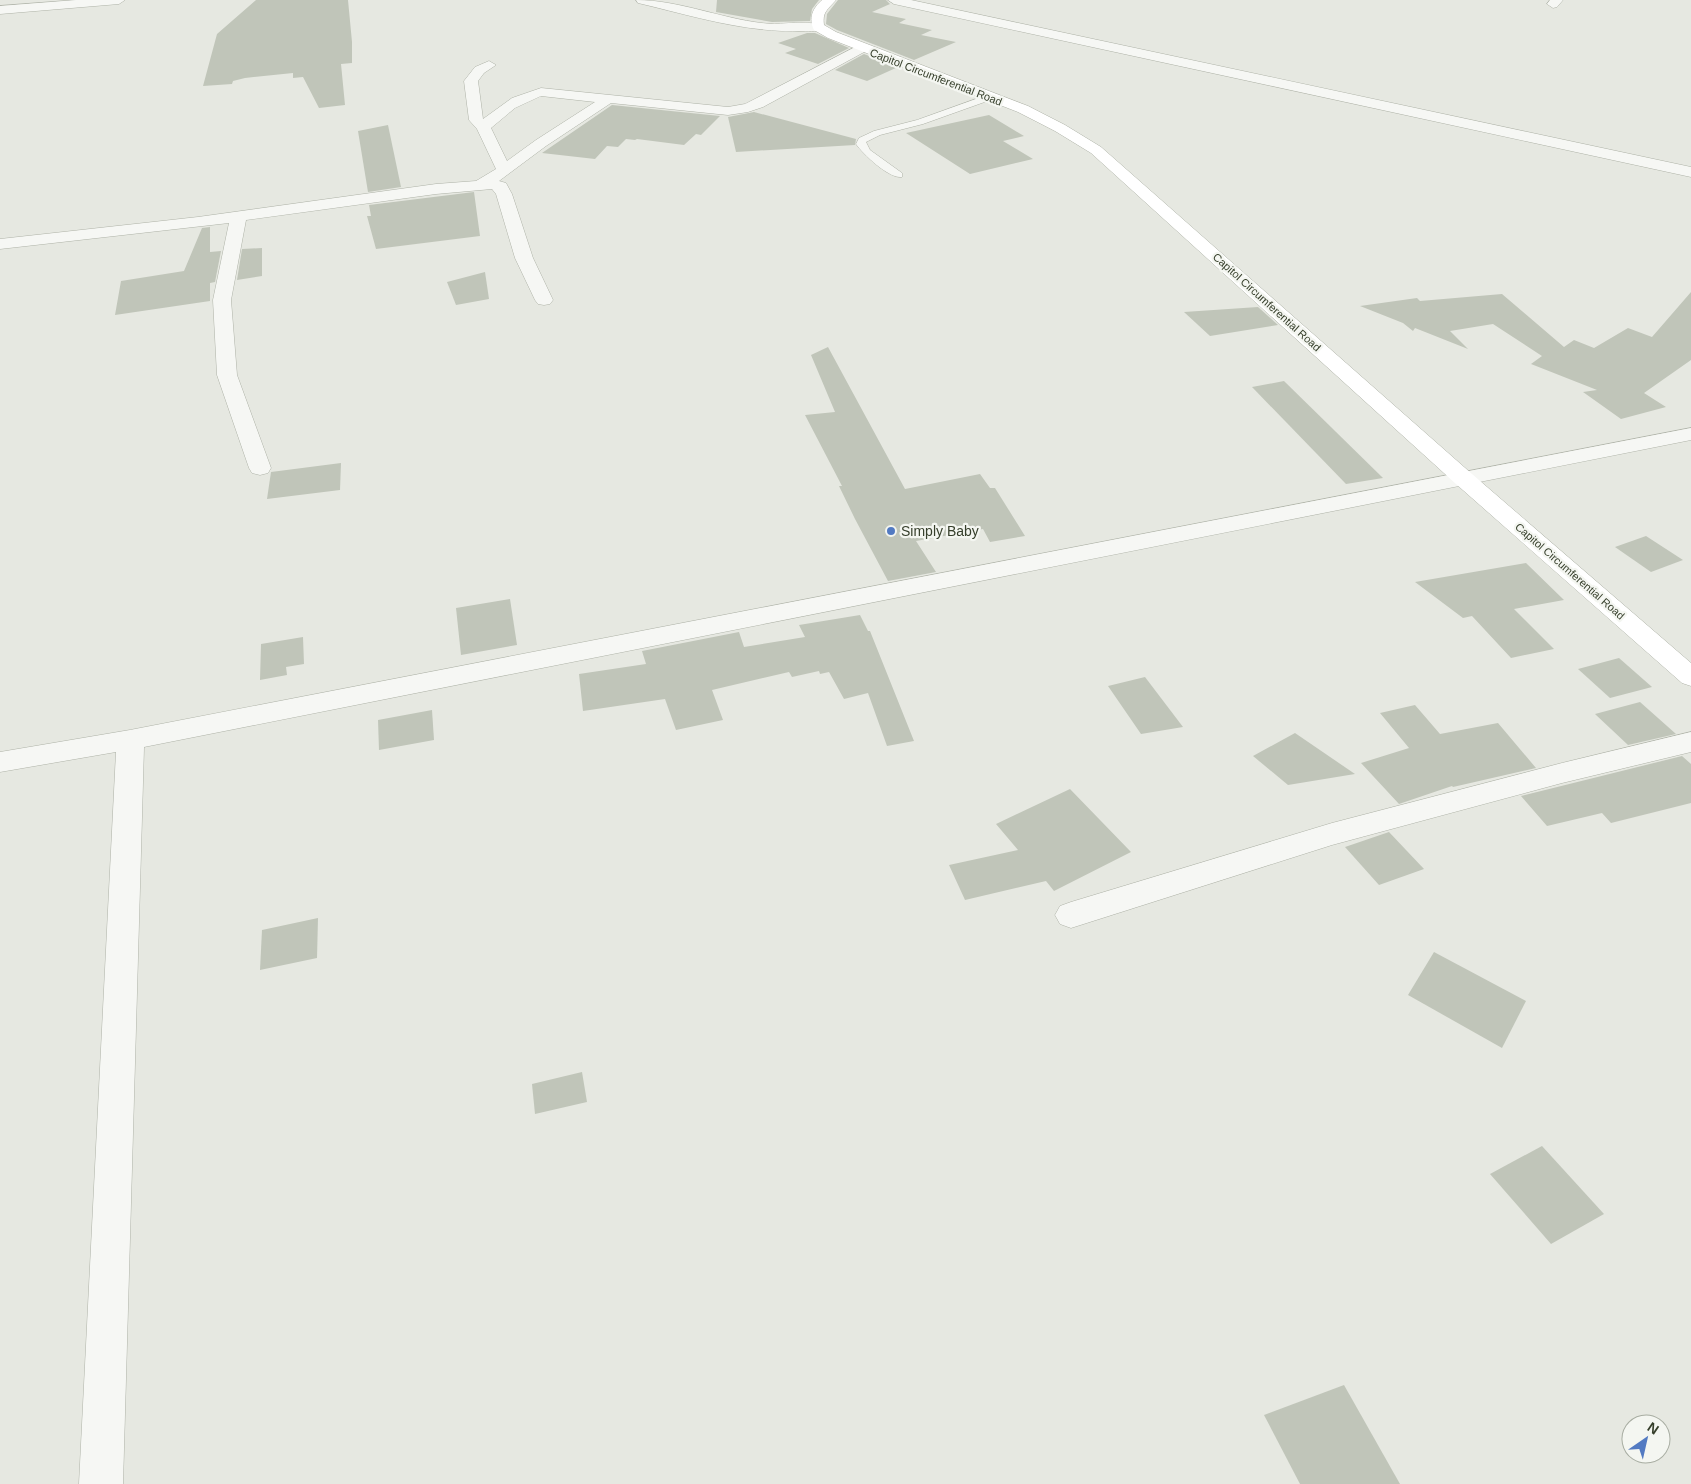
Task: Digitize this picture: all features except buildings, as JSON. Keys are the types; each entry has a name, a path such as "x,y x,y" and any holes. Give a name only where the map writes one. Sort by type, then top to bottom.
{"main road":[{"path":"818,27 816,17 820,7 830,0"},
{"name":"Capitol Circumferential Road","path":"818,27 861,48 1023,109 1060,128 1096,150 1464,479 1691,677"}],"street":[{"path":"0,10 119,0"},
{"path":"642,0 750,26 782,28 818,27"},
{"path":"894,0 1691,172"},
{"path":"483,127 517,100 528,95 551,92 608,100 738,111 758,104 861,48"},
{"path":"489,65 476,71 470,84 476,120 483,127 504,171"},
{"path":"480,185 504,171 541,143 608,100"},
{"path":"0,244 496,184 501,188 524,258 544,300"},
{"path":"239,216 222,300 227,375 260,468"},
{"path":"0,762 130,740 1691,434"},
{"path":"101,1484 130,740"},
{"path":"1071,914 1332,834 1562,772 1691,742"}],"lane":[{"path":"898,175 866,152 861,144 862,140 877,133 920,122 990,97"}],"place":[{"name":"Simply Baby","path":"891,531"}]}
